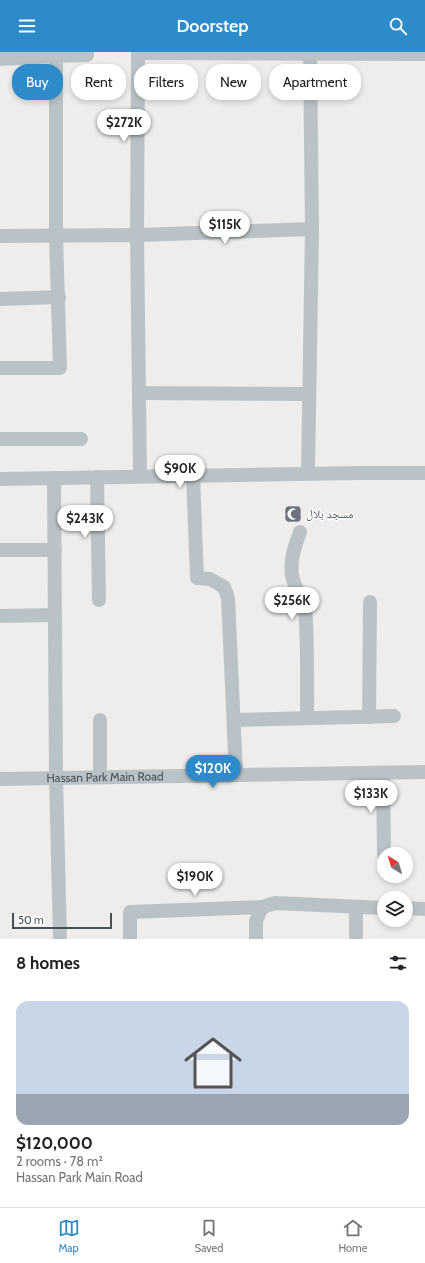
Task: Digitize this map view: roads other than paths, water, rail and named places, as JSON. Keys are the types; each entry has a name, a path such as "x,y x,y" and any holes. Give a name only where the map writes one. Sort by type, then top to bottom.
{"street":[{"path":"140,476 137,235 138,53 425,54"},
{"path":"308,473 312,229 310,53"},
{"path":"0,59 87,55"},
{"path":"0,368 60,368 56,236 56,56"},
{"path":"0,236 137,235 312,229"},
{"path":"0,300 59,297"},
{"path":"139,393 309,394"},
{"path":"0,439 81,439"},
{"path":"0,479 308,473 425,473"},
{"path":"193,475 197,578 210,580 224,587 228,598 236,775"},
{"path":"97,477 99,600"},
{"path":"54,478 56,778 60,939"},
{"path":"300,532 291,563 294,584 305,605 307,718"},
{"path":"0,550 55,550"},
{"path":"369,717 370,602"},
{"path":"0,616 55,615"},
{"path":"234,720 394,716"},
{"path":"100,720 100,777"},
{"name":"Hassan Park Main Road","path":"0,779 425,772"},
{"path":"383,773 384,847"},
{"path":"130,939 130,912 262,907 275,903 377,908"},
{"path":"256,939 256,921 262,907"},
{"path":"356,907 356,939"},
{"path":"413,908 425,909"}],"place":[{"name":"مسجد بلال","path":"293,514"}]}
